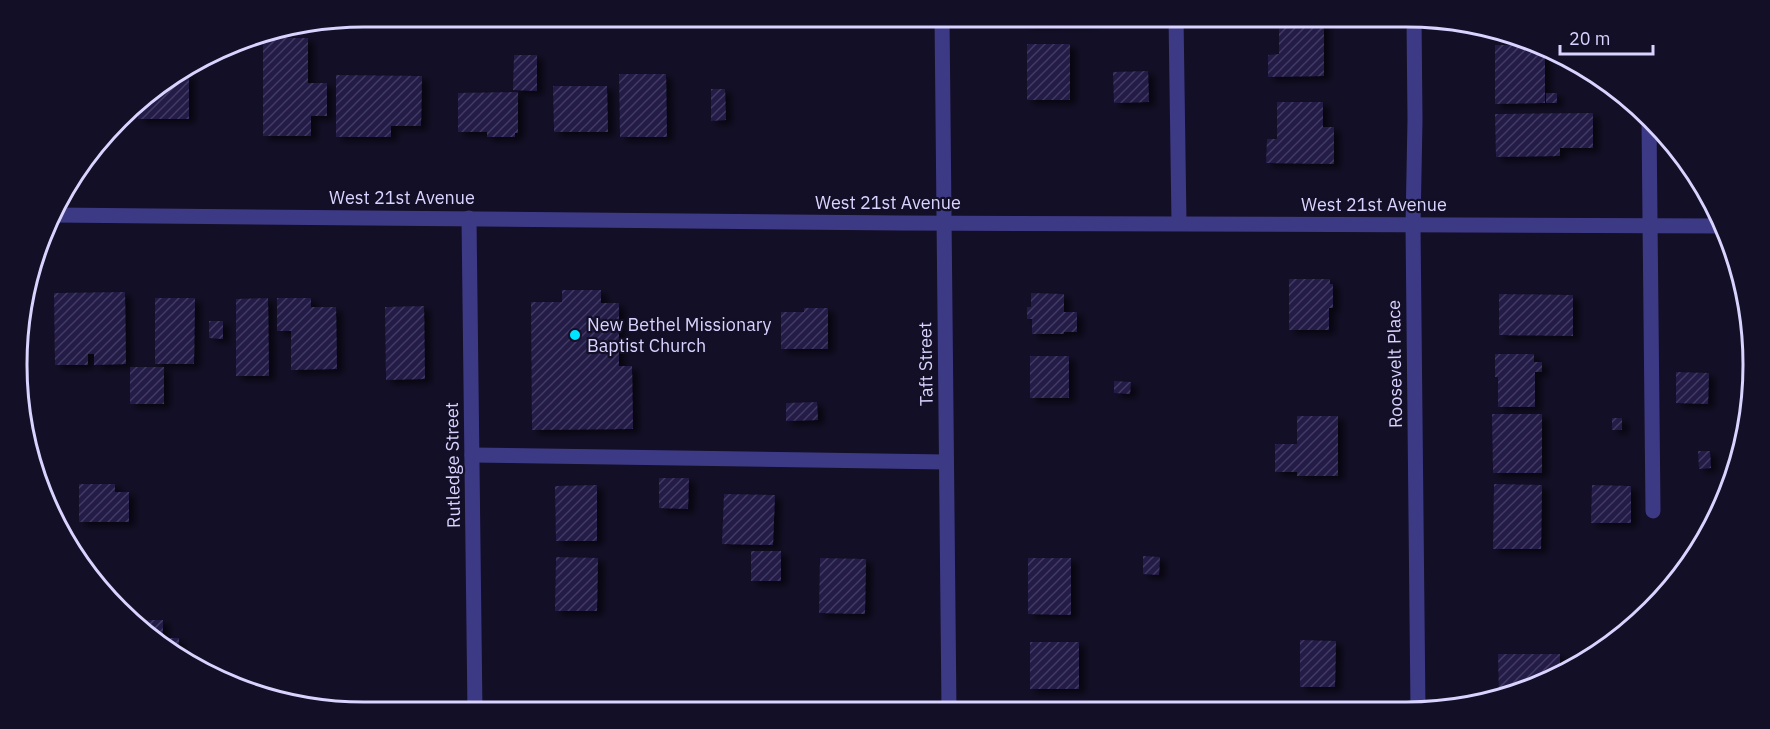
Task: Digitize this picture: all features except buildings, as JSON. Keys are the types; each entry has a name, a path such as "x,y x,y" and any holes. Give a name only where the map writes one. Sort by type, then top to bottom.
{"street":[{"name":"Taft Street","path":"942,27 949,702"},
{"path":"1176,27 1179,224"},
{"name":"Roosevelt Place","path":"1414,27 1413,225 1418,701"},
{"path":"1649,132 1653,512"},
{"name":"West 21st Avenue","path":"62,215 944,223 1713,226"},
{"name":"Rutledge Street","path":"469,218 475,702"},
{"path":"472,455 946,462"}],"place":[{"name":"New Bethel Missionary Baptist Church","path":"575,335"}]}
